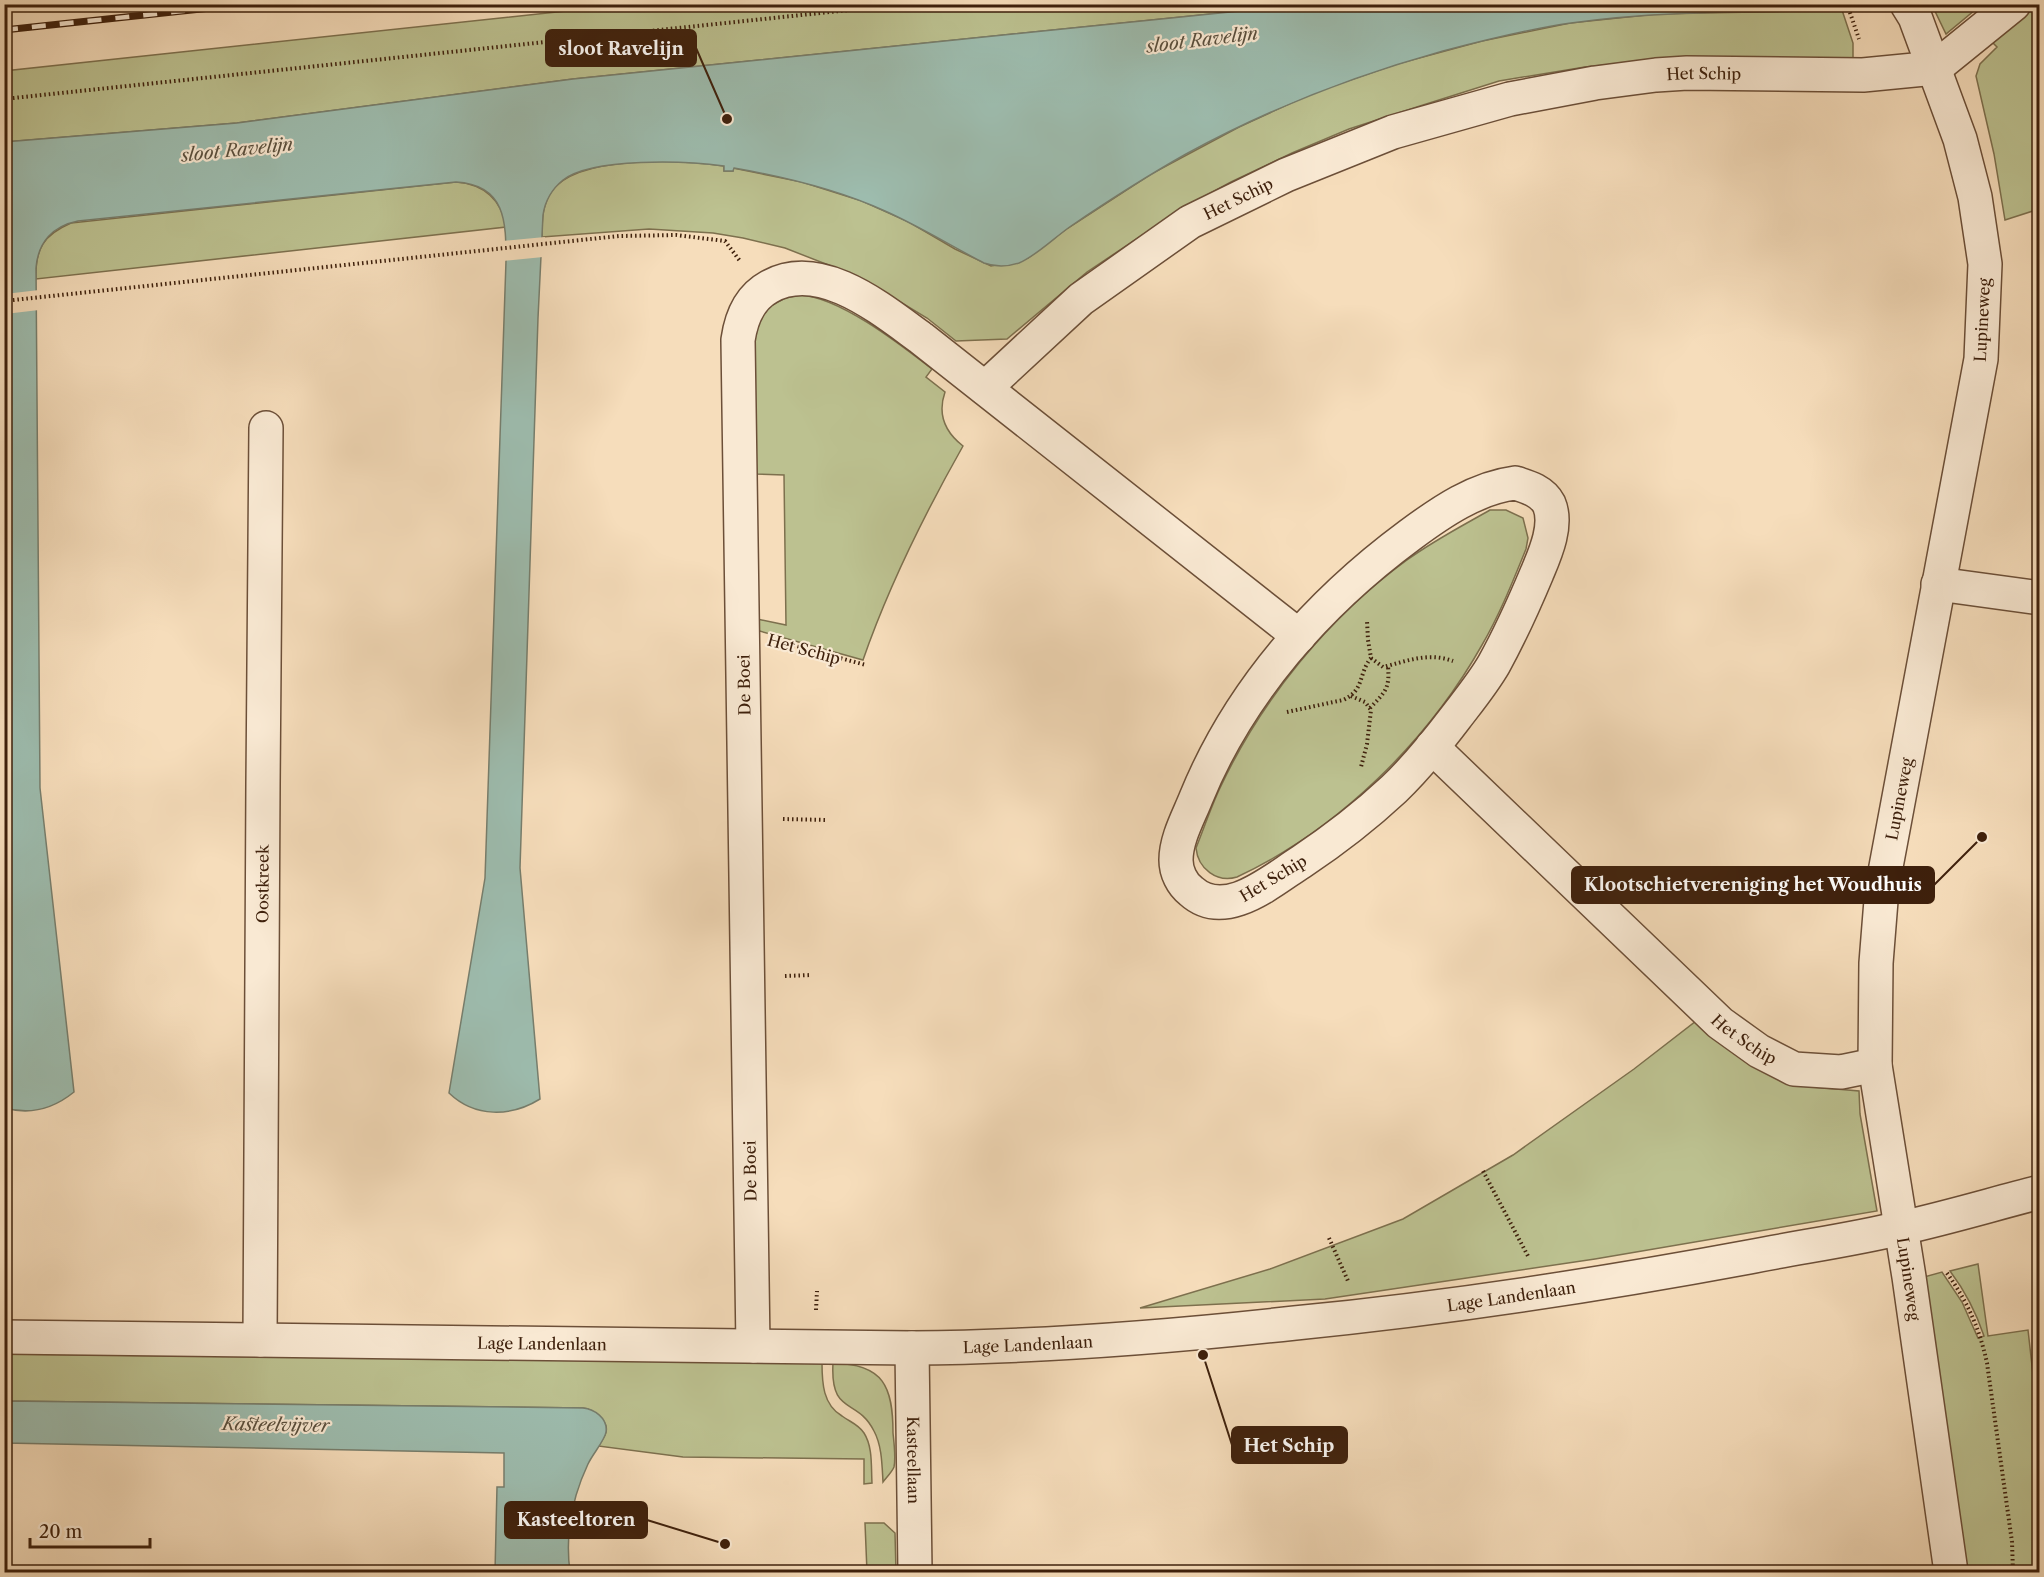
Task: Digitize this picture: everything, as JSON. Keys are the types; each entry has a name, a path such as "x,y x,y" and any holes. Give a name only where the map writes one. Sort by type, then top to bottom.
{"street":[{"name":"Lupineweg","path":"1907,4 1915,17 1960,139 1975,197 1985,264 1981,359 1882,888 1876,963 1875,1065 1951,1572"},
{"path":"1935,68 2014,4"},
{"name":"Het Schip","path":"985,388 1081,299 1190,222 1286,175 1393,132 1510,99 1596,83 1656,75 1687,73 1863,75 1935,68"},
{"path":"762,290 782,281 804,277 833,284 892,317 1299,636"},
{"name":"De Boei","path":"753,1346 738,340 745,313 762,290"},
{"name":"Oostkreek","path":"260,1340 266,428"},
{"name":"Het Schip","path":"1515,483 1535,489 1549,504 1552,526 1546,550 1510,633 1486,675 1432,747 1395,788 1326,845 1244,897 1229,903 1213,903 1200,898 1180,879 1176,862 1182,831 1203,780 1246,704 1275,665 1332,599 1369,566 1429,521 1461,502 1497,486 1515,483"},
{"path":"1938,584 2040,598"},
{"name":"Het Schip","path":"1432,747 1707,1012 1739,1037 1759,1051 1794,1069 1841,1072 1875,1065"},
{"name":"Lage Landenlaan","path":"4,1337 912,1348 1002,1346 1193,1334 1375,1315 1673,1271 1901,1228 2040,1192"},
{"name":"Kasteellaan","path":"912,1348 915,1572"}],"path":[{"path":"4,99 906,4"},
{"path":"4,301 559,242 648,235 724,241 762,290"},
{"path":"1246,704 1259,710 1283,712 1343,700 1357,690 1364,669 1371,658 1367,630 1369,566"},
{"name":"Het Schip","path":"743,632 866,665"},
{"path":"1371,658 1383,667 1411,659 1439,657 1486,675"},
{"path":"1370,708 1386,693 1389,678 1388,666"},
{"path":"1351,696 1365,702 1370,708 1371,717 1367,744 1351,800 1350,809 1355,823"},
{"path":"745,818 827,820"},
{"path":"1483,1171 1547,1291"},
{"path":"1944,1268 1965,1300 1981,1335 2012,1542 2013,1572"}],"green space":[{"path":"631,4 1298,5 573,79 237,123 5,142 4,71"},
{"path":"1840,4 1853,43 1853,60 1684,57 1585,67 1499,81 1349,129 1231,182 1180,210 1087,272 1007,339 956,341 927,318 859,277 785,248 743,238 713,233 649,229 542,237 544,208 551,192 564,180 583,171 606,165 632,162 683,162 724,166 724,171 733,171 733,168 802,182 862,201 909,222 955,249 991,266 1028,258 1068,228 1151,174 1239,127 1315,92 1397,64 1482,41 1570,23 1656,14 1802,11 1812,5"},
{"path":"1932,5 1981,5 1946,34"},
{"path":"2028,5 2039,5 2039,209 2005,220 1994,154 1976,76 1980,64 1997,47 1989,39"},
{"path":"456,182 475,186 490,195 496,201 504,217 506,227 36,279 37,259 43,244 47,238 71,223"},
{"path":"800,295 833,304 851,313 932,369 926,377 945,392 942,408 944,422 951,435 963,446 908,551 863,660 756,630 757,619 786,625 784,475 756,474 752,344 761,316 769,307 785,298"},
{"path":"1490,510 1506,510 1523,518 1528,538 1526,549 1489,633 1460,681 1435,715 1377,779 1345,808 1310,834 1237,877 1222,878 1210,873 1200,862 1196,848 1217,795 1256,723 1300,662 1324,634 1378,583 1427,546"},
{"path":"1700,1018 1801,1086 1859,1091 1860,1114 1877,1211 1595,1259 1325,1299 1140,1308 1270,1269 1403,1219 1513,1155 1634,1069"},
{"path":"1978,1264 1988,1336 2028,1330 2040,1437 2039,1572 1966,1572 1924,1277 1942,1272 1962,1302 1978,1338 1984,1336 1977,1319 1950,1271"},
{"path":"5,1354 822,1363 823,1386 827,1400 836,1411 859,1427 867,1439 871,1457 872,1483 864,1484 864,1459 683,1457 598,1446 605,1434 605,1424 595,1413 583,1408 5,1401"},
{"path":"833,1363 850,1364 874,1373 882,1381 887,1391 893,1417 895,1459 893,1469 883,1482 877,1437 867,1420 840,1399 833,1380"},
{"path":"865,1523 884,1523 895,1533 896,1572 867,1572"}],"water":[{"path":"1298,5 1812,5 1802,11 1715,12 1571,23 1475,43 1376,71 1280,108 1186,154 1065,230 1032,256 1010,265 997,266 984,263 898,217 848,196 792,180 734,168 733,171 724,171 724,166 665,162 617,164 596,167 563,180 550,196 543,215 520,868 540,1099 505,1112 482,1111 470,1107 449,1093 485,878 506,261 505,233 500,208 485,190 456,182 78,221 54,231 40,250 36,268 40,788 74,1092 58,1103 41,1109 23,1111 5,1108 4,142 237,123 573,79"},
{"name":"Kasteelvijver","path":"5,1401 583,1408 592,1410 603,1419 606,1432 582,1477 574,1503 568,1544 570,1572 495,1572 497,1487 504,1487 504,1453 5,1443"}],"pier":[{"path":"545,237 543,257 503,261 502,241"},
{"path":"39,290 39,310 5,314 5,294"}],"railway":[{"path":"4,5 10,4"},
{"path":"4,30 248,4"}],"place":[{"name":"sloot Ravelijn","path":"727,119"},
{"name":"Klootschietvereniging het Woudhuis","path":"1982,837"},
{"name":"Het Schip","path":"1203,1355"},
{"name":"Kasteeltoren","path":"725,1544"}]}
